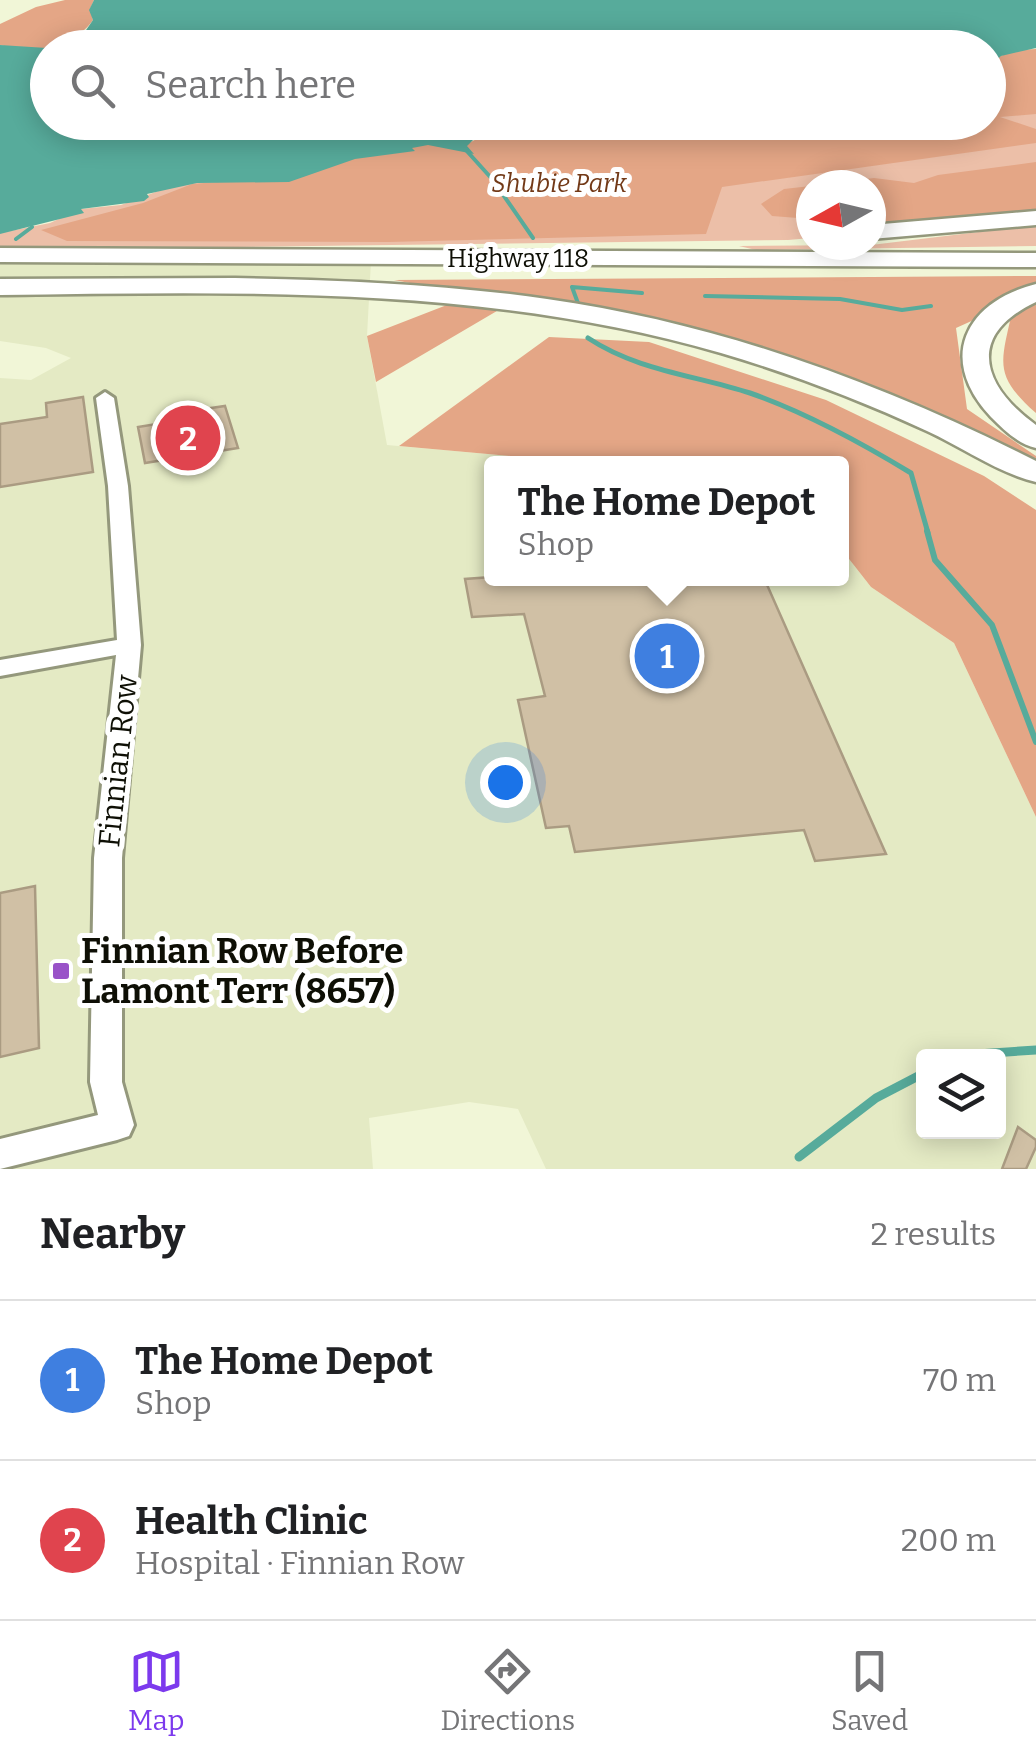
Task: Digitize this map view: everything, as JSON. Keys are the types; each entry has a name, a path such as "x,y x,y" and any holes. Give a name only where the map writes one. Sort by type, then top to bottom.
{"highway":[{"path":"886,231 1036,218"},
{"path":"0,255 555,248 796,237"},
{"name":"Highway 118","path":"0,255 1034,262"},
{"name":"Highway 118","path":"0,266 926,269 1034,262"},
{"path":"0,286 382,274 822,274 926,269"},
{"path":"0,286 379,290 540,306 625,320 805,370 888,401 1036,473"},
{"path":"1036,292 1014,300 988,317 974,340 973,366 992,400 1036,438"}],"street":[{"name":"Finnian Row","path":"0,1155 116,1126 106,1082 108,858 129,645 118,486 105,398"},
{"path":"0,668 129,645"}],"shaded area":[{"path":"0,260 371,261 367,336 387,445 510,456 484,456 484,586 849,586 849,559 871,587 954,643 1036,817 1036,1169 546,1169 518,1109 469,1102 369,1118 373,1169 0,1169 0,378 31,380 71,358 46,348 0,341"}],"green space":[{"path":"65,0 94,0 90,9 93,20 84,30 30,30 30,49 0,45 0,24 36,7"},
{"name":"Shubie Park","path":"1036,48 1036,219 886,188 886,170 796,170 796,239 0,250 0,233 50,223 81,209 121,205 174,185 467,146 479,140 1006,140 1006,94"},
{"name":"Shubie Park","path":"1036,49 1036,114 1006,116 1006,54"},
{"name":"Shubie Park","path":"1006,119 1036,129 1036,143 843,170 796,170 796,177 722,187 706,234 388,242 67,241 41,230 143,203 192,184 289,176 380,142 1006,140"},
{"path":"1036,162 1036,211 886,225 886,180 914,183 938,175"},
{"path":"796,188 796,218 772,216 761,204 784,189"},
{"path":"1036,225 1036,246 886,248 886,243"},
{"path":"739,246 796,246 796,249 756,250"},
{"path":"1036,276 1036,292 956,328 967,409 1036,456 1036,467 1004,448 793,356 394,280"},
{"path":"1036,302 1036,413 1007,378 1003,356 1012,312"},
{"path":"452,303 502,308 376,382 367,336"},
{"path":"549,337 649,342 826,400 984,476 1036,510 1036,817 954,643 871,587 849,559 849,456 511,456 399,446"}],"water":[{"path":"94,0 1036,0 1036,48 1006,55 1006,30 86,30 93,20 89,10"},
{"path":"0,45 30,47 30,140 473,140 467,146 474,154 428,145 412,148 415,151 355,159 289,182 197,183 147,194 149,197 144,201 81,209 84,213 0,234"}],"building":[{"path":"83,397 93,472 0,487 0,424 47,417 46,403"},
{"path":"225,406 238,448 145,463 138,427 206,416 204,409"},
{"path":"484,578 484,586 768,586 886,854 815,861 804,830 575,852 569,826 546,828 518,700 545,696 524,614 472,617 465,579"},
{"path":"35,886 39,1048 0,1057 0,893"},
{"path":"1018,1127 1036,1140 1036,1147 1026,1169 1002,1169"}],"waterway":[{"path":"465,149 493,180 533,238"},
{"path":"16,239 32,227"},
{"path":"579,306 572,287 642,293"},
{"path":"705,296 840,299 902,310 931,306"},
{"path":"588,338 647,365 771,401 872,450 911,473 928,533"},
{"path":"927,531 935,560 992,625 1036,742"},
{"path":"1006,1052 1036,1050"},
{"path":"799,1157 876,1098 916,1077"}],"place":[{"name":"Health Clinic","path":"188,438"},
{"name":"The Home Depot","path":"667,656"},
{"name":"Finnian Row Before Lamont Terr (8657)","path":"61,971"}]}
